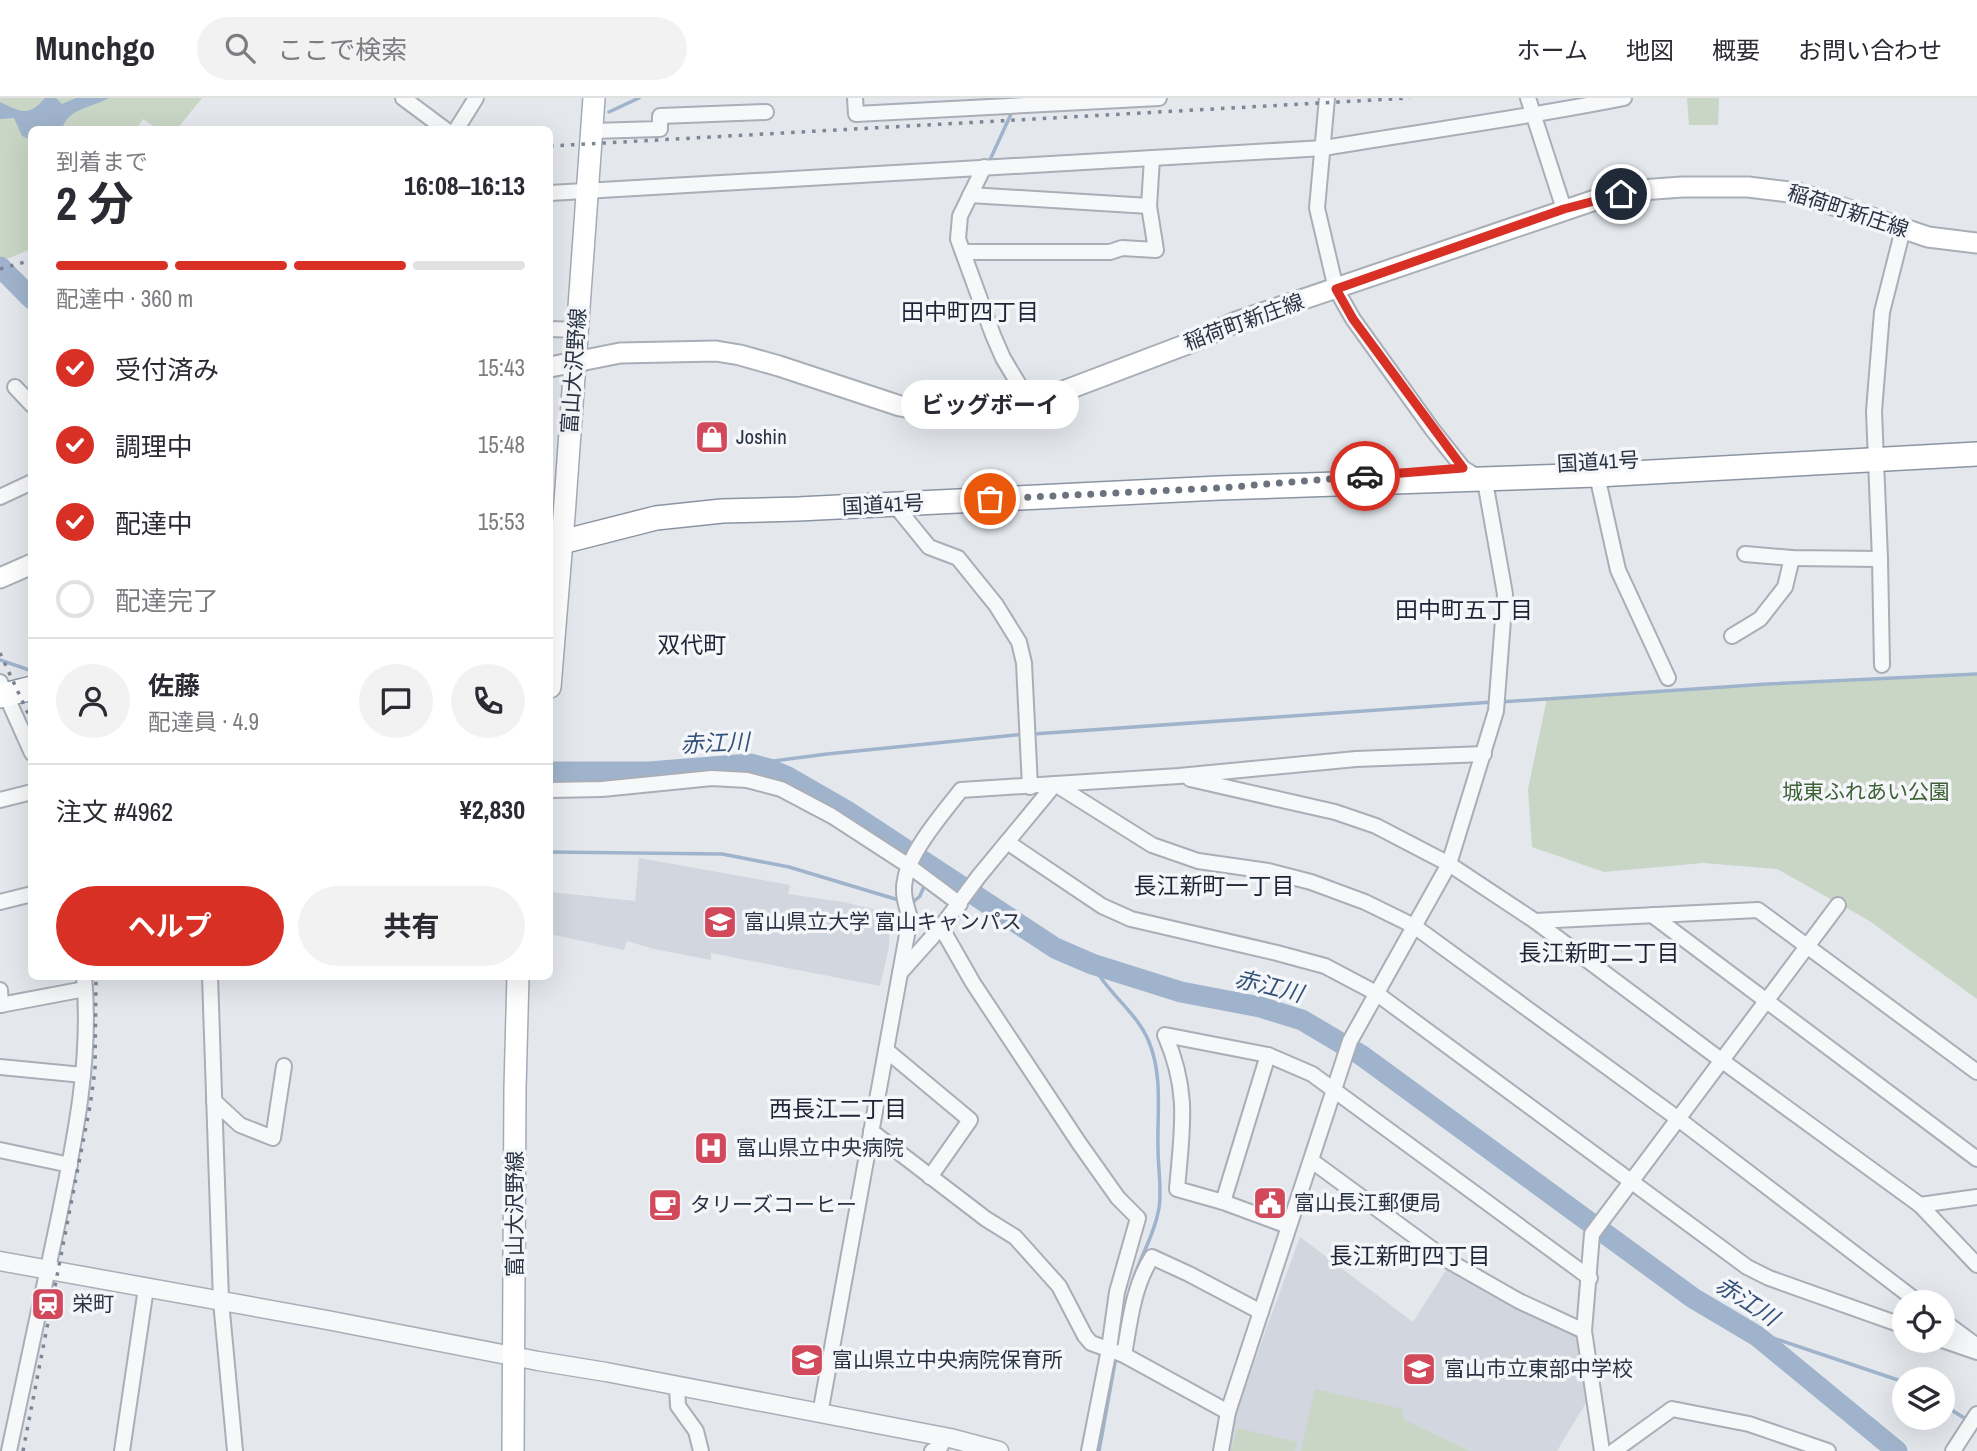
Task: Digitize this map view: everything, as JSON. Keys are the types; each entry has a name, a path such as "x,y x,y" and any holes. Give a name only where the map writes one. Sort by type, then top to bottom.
{"highway":[{"name":"国道41号","path":"1876,453 1977,440"},
{"name":"国道41号","path":"556,542 656,518 722,511 894,505 1876,453 1977,454"},
{"path":"2,690 28,688"}],"main road":[{"name":"富山大沢野線","path":"553,614 556,542 574,362 594,98"},
{"name":"稲荷町新庄線","path":"553,366 620,353 716,351 779,366 900,407 959,417 1016,409 1190,343 1236,322 1564,209 1641,190 1758,187 1798,193 1928,237 1977,243"},
{"path":"0,579 28,566"},
{"name":"富山大沢野線","path":"513,1451 514,1088 518,980"}],"street":[{"path":"403,98 441,126"},
{"path":"459,126 477,98"},
{"path":"855,98 856,114 1158,98"},
{"path":"1221,1451 1228,1412 1350,1041 1450,864 1496,711 1506,594 1486,487 1473,474 1353,319 1336,289 1317,208 1327,98"},
{"path":"1528,98 1564,209"},
{"path":"553,193 1324,148 1534,116 1624,98"},
{"path":"591,131 660,129 660,116 765,112"},
{"path":"963,252 1110,252 1122,248 1156,250 1149,206 1152,158"},
{"path":"984,167 960,216 958,239 998,346 1030,403"},
{"path":"970,195 1149,206"},
{"path":"1882,665 1874,411 1882,312 1903,229"},
{"path":"553,329 576,330"},
{"path":"15,387 28,401"},
{"path":"1595,469 1618,570 1668,678"},
{"path":"0,497 28,484"},
{"path":"894,505 929,547 958,558 996,605 1019,642 1024,663 1030,787"},
{"path":"1745,554 1792,558 1880,559"},
{"path":"1732,636 1760,619 1785,587 1792,558"},
{"path":"2,690 28,745"},
{"path":"820,1414 910,918 904,895 905,877 928,833 961,790 1179,776 1356,759 1483,754"},
{"path":"1179,776 1335,812 1377,826 1450,864 1535,921 1920,1205 1977,1265"},
{"path":"553,790 602,789 712,778 747,780 781,789 813,804 909,866 960,904"},
{"path":"900,974 941,928 979,876 1055,784"},
{"path":"1055,784 1152,845 1198,861 1268,871 1311,882 1365,902 1414,926 1677,1118 1903,1290"},
{"path":"0,800 28,793"},
{"path":"1007,842 1102,906 1131,919 1325,966 1377,993 1748,1267 1769,1278 1892,1322"},
{"path":"0,902 28,895"},
{"path":"1602,1451 1584,1331 1592,1234 1838,905"},
{"path":"1535,921 1758,911 1977,1072"},
{"path":"1651,915 1977,1159"},
{"path":"941,928 973,983 1079,1143 1118,1198 1139,1218 1117,1292 1090,1451"},
{"path":"210,980 221,1301 235,1451"},
{"path":"1,1000 85,983 83,1075 70,1165 9,1451"},
{"path":"1288,1226 1223,1202 1177,1189 1183,1121 1182,1088 1177,1061 1165,1034 1268,1055 1312,1074 1590,1278"},
{"path":"886,1050 970,1120 930,1177"},
{"path":"1223,1202 1268,1055"},
{"path":"214,1101 240,1125 273,1138 284,1066"},
{"path":"0,1067 83,1075"},
{"path":"871,1131 986,1219 1015,1237 1059,1286 1091,1343 1124,1355 1228,1412"},
{"path":"0,1150 70,1165"},
{"path":"1312,1161 1447,1260 1520,1301 1584,1331"},
{"path":"1920,1205 1977,1197"},
{"path":"1124,1355 1134,1296 1142,1272 1152,1257 1261,1312"},
{"path":"0,1261 820,1414 944,1447 999,1451"},
{"path":"122,1451 146,1288"},
{"path":"1955,1330 1977,1346"},
{"path":"1955,1344 1977,1352"},
{"path":"677,1386 678,1406 696,1431 701,1451"},
{"path":"1614,1451 1672,1409 1749,1424 1828,1451"},
{"path":"1956,1450 1977,1414"}],"shaded area":[{"name":"富山県立大学 富山キャンパス","path":"639,858 790,885 788,894 843,902 890,913 889,947 880,986 711,953 711,960 627,941 624,950 553,935 553,892 635,901"},
{"name":"富山市立東部中学校","path":"1300,1237 1413,1322 1448,1267 1584,1341 1590,1396 1557,1451 1227,1451 1235,1414"}],"green space":[{"path":"0,98 202,98 179,126 154,126 143,119 138,126 28,126 28,250 0,262"},
{"path":"1687,98 1719,98 1718,125 1689,125"},
{"name":"城東ふれあい公園","path":"1977,674 1977,999 1868,920 1777,869 1703,863 1604,872 1532,847 1528,789 1547,698"},
{"path":"1315,1389 1403,1409 1403,1419 1469,1451 1301,1451"},
{"path":"1237,1428 1297,1442 1295,1451 1231,1451"}],"water":[{"path":"45,98 56,98 62,104 76,98 109,98 75,113 63,126 28,126 28,139 22,136 14,118 0,119 0,102 24,111"}],"waterway":[{"path":"609,112 639,98"},
{"path":"989,162 1011,109"},
{"name":"赤江川","path":"0,267 28,295"},
{"path":"0,660 28,670"},
{"path":"1500,702 1768,684 1977,674"},
{"path":"1033,734 1493,702"},
{"path":"750,764 1025,734"},
{"name":"赤江川","path":"553,772 649,772 750,764 769,769 847,811 1055,948 1092,964 1181,992 1260,1007 1302,1020 1361,1055 1693,1298 1757,1336 1897,1451"},
{"path":"553,852 722,854 789,867 902,901"},
{"path":"929,877 933,869"},
{"path":"909,903 920,896 925,884"},
{"path":"1092,964 1144,1031 1153,1055 1158,1081 1159,1208 1129,1294"},
{"path":"1757,1336 1770,1337 1892,1378"},
{"path":"1099,1451 1116,1357"},
{"path":"1955,1412 1969,1421"}],"railway":[{"path":"553,146 1410,98"},
{"path":"0,269 28,261"},
{"path":"0,653 28,713"},
{"path":"23,1451 90,1106 95,1070 96,980"}],"way so far":[{"path":"990,499 1219,488 1365,476"}],"place":[{"name":"Joshin","path":"712,437"},
{"name":"ビッグボーイ","path":"990,499"},
{"name":"富山県立大学 富山キャンパス","path":"720,922"},
{"name":"富山県立中央病院","path":"711,1148"},
{"name":"富山長江郵便局","path":"1270,1203"},
{"name":"タリーズコーヒー","path":"665,1205"},
{"name":"栄町","path":"48,1304"},
{"name":"富山県立中央病院保育所","path":"807,1360"},
{"name":"富山市立東部中学校","path":"1419,1369"}],"district":[{"name":"田中町四丁目","path":"970,312"},
{"name":"田中町五丁目","path":"1464,610"},
{"name":"双代町","path":"692,645"},
{"name":"長江新町一丁目","path":"1214,886"},
{"name":"長江新町二丁目","path":"1599,953"},
{"name":"西長江二丁目","path":"838,1109"},
{"name":"長江新町四丁目","path":"1410,1256"}],"route":[{"path":"1365,476 1463,468 1353,319 1336,289 1564,209 1621,194"}]}
